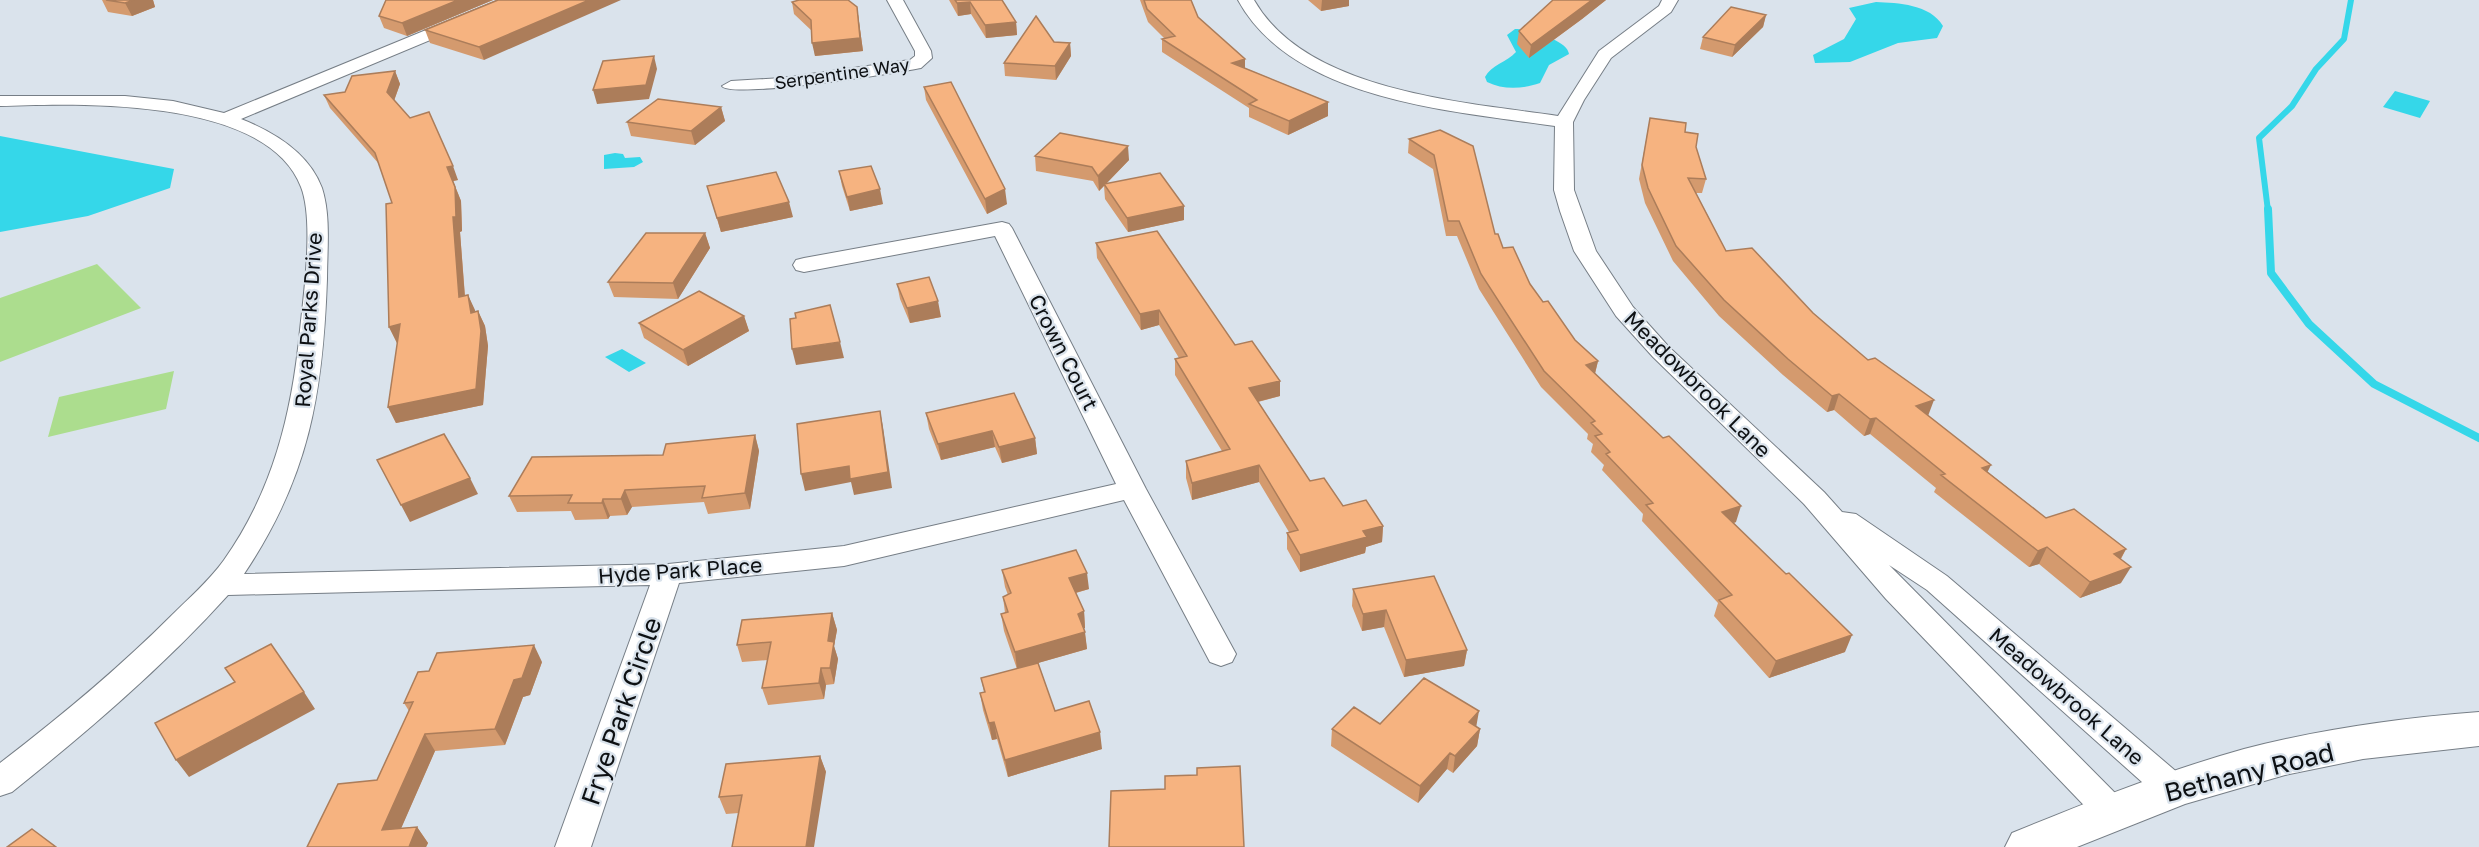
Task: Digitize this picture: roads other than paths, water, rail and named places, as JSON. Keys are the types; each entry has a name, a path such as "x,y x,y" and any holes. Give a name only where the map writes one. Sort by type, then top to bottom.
{"main road":[{"name":"Bethany Road","path":"2028,847 2173,789 2316,752 2445,731 2479,729"}],"street":[{"path":"225,119 513,0"},
{"name":"Serpentine Way","path":"731,86 782,83 915,64 923,58 923,51 895,0"},
{"path":"1246,0 1270,34 1330,70 1394,92 1424,99 1564,123"},
{"name":"Meadowbrook Lane","path":"1670,0 1665,9 1605,55 1575,100 1564,123 1564,190 1585,251 1624,311 1660,352 1814,498 1896,591 2112,812"},
{"name":"Royal Parks Drive","path":"0,101 62,98 127,100 196,110 225,119 266,138 289,154 305,174 311,188 315,213 313,321 304,406 293,449 276,497 259,531 220,585 140,666 81,719 0,782"},
{"name":"Crown Court","path":"804,266 1002,228 1132,489 1221,654"},
{"name":"Hyde Park Place","path":"220,585 668,574 844,556 1132,489"},
{"name":"Meadowbrook Lane","path":"1814,498 1937,583 2173,789"},
{"name":"Frye Park Circle","path":"573,847 668,574"}],"water":[{"path":"1876,2 1903,4 1922,9 1930,13 1943,26 1937,38 1898,43 1850,62 1815,63 1813,55 1844,39 1856,19 1849,8"},
{"path":"1515,29 1538,33 1555,40 1567,49 1569,54 1549,65 1540,83 1513,88 1487,82 1485,77 1488,73 1516,52 1507,35"},
{"path":"2395,91 2430,101 2420,118 2383,107"},
{"path":"0,136 174,169 170,188 88,216 0,232"},
{"path":"623,154 625,158 640,157 643,162 634,167 604,169 604,155"},
{"path":"622,349 646,363 629,372 605,357"}],"waterway":[{"path":"2268,211 2259,138 2292,106 2316,69 2344,39 2351,0"},
{"path":"2268,209 2271,273 2309,324 2374,384 2479,438"}]}
